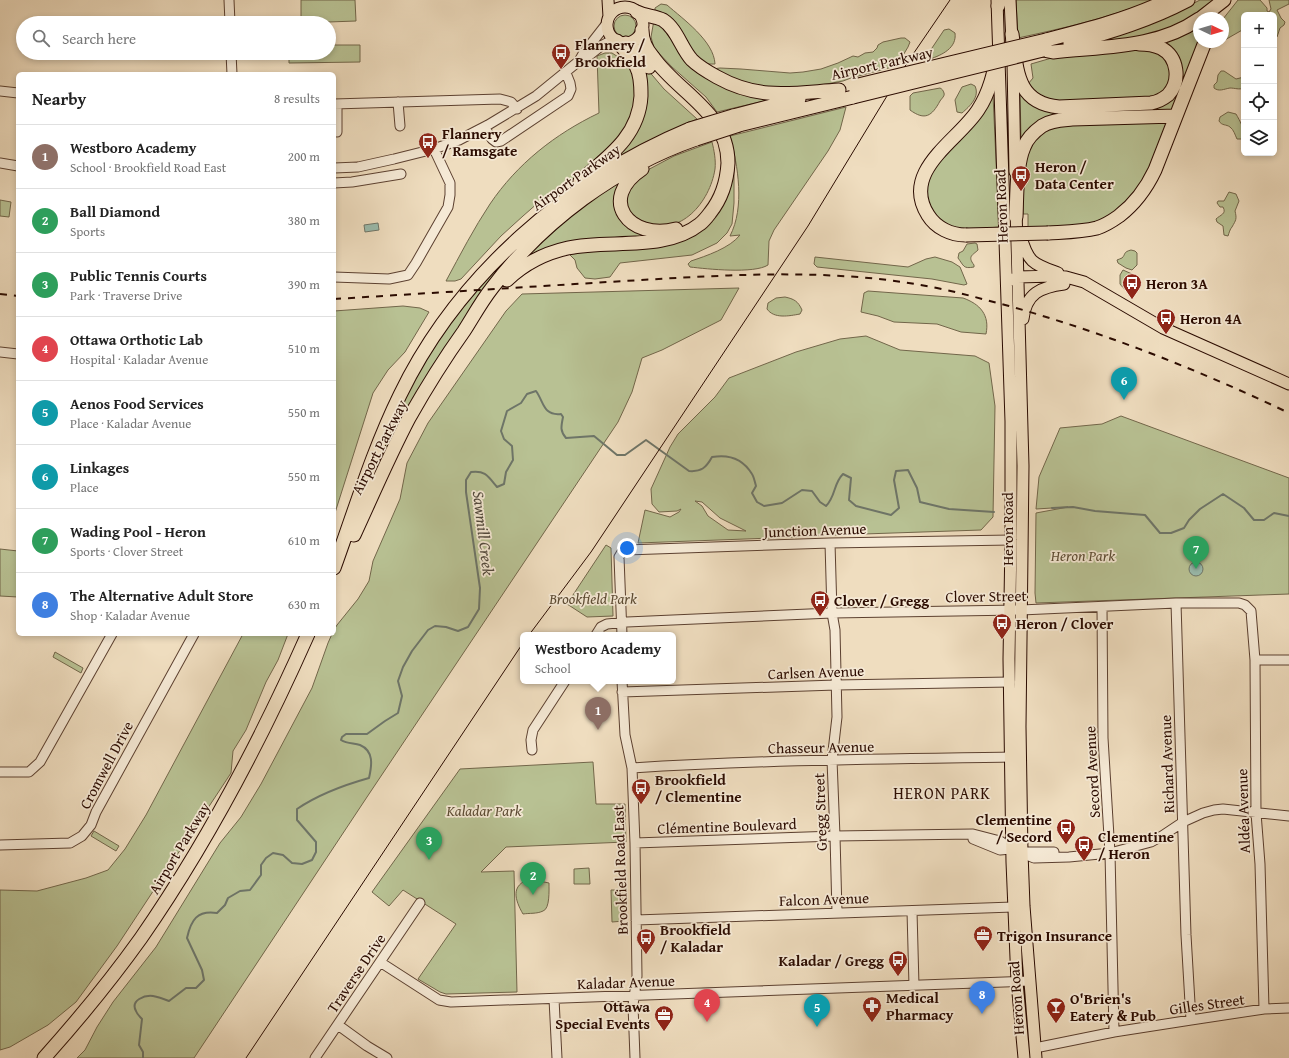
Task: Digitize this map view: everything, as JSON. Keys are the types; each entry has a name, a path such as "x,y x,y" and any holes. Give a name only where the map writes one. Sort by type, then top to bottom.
{"highway":[{"path":"1044,45 1145,11 1168,0"},
{"path":"1044,45 1124,28 1161,14 1188,0"},
{"path":"1209,12 1224,0"},
{"path":"1222,12 1231,0"},
{"path":"635,11 664,21 670,27 687,55 706,71 732,84 755,92 770,94 839,90"},
{"path":"1139,44 1170,34 1193,22"},
{"path":"479,308 511,276 530,262 544,255 575,247 648,242 669,239 702,223 715,207 724,188 727,174 727,152 724,138 711,115 656,62 644,44 642,30"},
{"path":"1012,34 1018,71 1023,88 1029,96 1038,102 1047,105 1058,107 1157,102 1167,96 1176,79 1174,63 1168,54 1160,48 1151,45 1139,44 1053,52 1044,45"},
{"path":"619,41 640,54 656,74 704,118 716,141 720,161 718,180 713,193 706,206 688,224 676,229 662,232 642,229 631,222 624,214 621,200 623,188 627,181 636,173 693,134"},
{"path":"503,254 530,224 619,147 632,129 640,108 640,77 634,62 619,41"},
{"name":"Airport Parkway","path":"736,121 1044,45"},
{"path":"999,49 990,87 979,109 968,124 930,163 924,174 920,187 921,201 931,220 946,231 960,235 1072,232 1098,228 1107,224 1132,206 1142,194 1155,170 1202,48"},
{"name":"Airport Parkway","path":"336,562 382,435 408,380 424,352 450,314 480,278 503,254 541,219 591,182 639,153 693,134 839,90 854,92"},
{"path":"1016,218 1022,151 1024,145 1031,136 1043,126 1056,121 1072,119 1176,116"},
{"name":"Airport Parkway","path":"336,573 383,470 409,419 437,370 489,292 512,264 540,235 569,210 603,185 627,170 693,134"},
{"name":"Airport Parkway","path":"44,1058 88,1007 115,972 140,939 185,872 248,760 278,701 307,636"}],"main road":[{"path":"608,0 609,33 619,41 637,38 642,30 642,20 635,11 622,0"},
{"name":"Heron Road","path":"1010,0 1023,466 1016,610 1010,682 1010,757 1017,851 1024,906 1035,1053"},
{"name":"Heron Road","path":"998,2 1011,421 1011,540 1016,610 1020,756 1017,851 1013,907 1017,982 1024,1058"},
{"path":"608,19 615,10 619,8 628,8 635,11"},
{"path":"1016,218 1024,247 1031,260 1040,267 1068,281 1113,300 1168,331 1289,384"},
{"path":"1007,282 1018,281 1047,283 1068,281"},
{"path":"1020,346 1024,315 1031,297 1043,289 1068,281"}],"street":[{"path":"229,0 230,16"},
{"path":"579,61 608,19"},
{"path":"336,168 358,167 394,159 434,149 458,140 517,109 601,46 619,41"},
{"path":"231,60 232,72"},
{"path":"484,127 492,139 496,142 501,141 536,118 568,96 571,89 566,72"},
{"path":"0,90 16,93"},
{"path":"336,104 500,99 511,102 517,109"},
{"path":"398,102 400,126"},
{"path":"336,118 337,132"},
{"path":"336,277 389,279 408,275 448,207 450,183 434,149"},
{"path":"0,163 16,166"},
{"path":"336,183 352,182 401,174"},
{"path":"0,352 16,354"},
{"name":"Junction Avenue","path":"622,622 619,557 626,550 830,543 1011,540"},
{"name":"Gregg Street","path":"830,543 832,613 835,630 837,717 832,760 837,913"},
{"name":"Clover Street","path":"598,632 601,627 607,624 622,622 832,613 1016,610 1176,603 1239,603 1245,605 1251,611"},
{"name":"Richard Avenue","path":"1176,603 1186,935 1191,1020"},
{"name":"Secord Avenue","path":"1102,607 1103,738 1110,853 1114,1032"},
{"name":"Aldéa Avenue","path":"1251,611 1255,660 1256,813 1260,864 1264,1010"},
{"path":"622,622 622,632"},
{"path":"0,772 30,772 40,762 111,636"},
{"name":"Cromwell Drive","path":"0,845 70,843 82,836 91,825 96,812 193,636"},
{"path":"1255,660 1289,660"},
{"name":"Carlsen Avenue","path":"622,692 836,685 1010,682"},
{"path":"532,750 531,740 533,730 563,684"},
{"name":"Brookfield Road East","path":"622,684 625,735 632,768 635,844 637,976 633,1005 634,1058"},
{"name":"Chasseur Avenue","path":"632,768 701,764 832,760 1010,757"},
{"name":"Clémentine Boulevard","path":"635,844 835,836 929,834 965,835 1000,850 1017,851 1034,858 1069,857 1110,853 1150,842 1183,822 1214,810 1223,809 1289,816"},
{"name":"Traverse Drive","path":"315,1058 420,903"},
{"name":"Falcon Avenue","path":"636,920 1013,907"},
{"path":"912,911 914,986"},
{"name":"Kaladar Avenue","path":"380,962 439,1000 451,1002 1030,982"},
{"path":"554,999 557,1058"},
{"name":"Gilles Street","path":"1035,1053 1114,1032 1191,1020 1289,1008"},
{"path":"338,1025 367,1046 387,1058"}],"green space":[{"path":"301,0 355,0 356,21 336,22 336,16 301,16"},
{"path":"1016,0 1153,0 1103,17 1018,38"},
{"path":"1200,0 1220,0 1203,12 1193,12 1193,17 1156,36 1095,42 1122,34 1174,13"},
{"path":"1238,0 1260,0 1269,12 1241,12 1241,31 1229,38 1229,12"},
{"path":"1269,0 1289,0 1289,4 1277,10 1285,22 1280,28 1277,37 1277,12 1269,12 1271,9"},
{"path":"661,4 667,5 697,31 709,47 715,64 705,64 655,12 655,8"},
{"path":"625,15 633,18 636,26 633,34 625,37 617,34 614,26 617,18"},
{"path":"654,20 661,22 690,63 772,99 717,112 706,97 672,67 654,48 651,37"},
{"path":"1193,26 1193,48 1197,48 1174,108 1170,111 1066,116 1021,141 1020,89 1029,100 1144,108 1177,88 1163,43"},
{"path":"949,29 955,33 954,43 951,47 944,53 930,59 926,57 944,30"},
{"path":"905,38 910,42 902,57 892,67 843,81 810,87 790,90 751,86 712,69 741,69 790,73 803,72 821,69 853,56 858,57 865,53 873,52 878,45 883,42"},
{"path":"336,45 360,45 360,62 289,63 289,60 336,60"},
{"path":"1138,47 1162,52 1172,67 1169,88 1152,99 1043,101 1028,84 1033,78 1031,64 1055,57"},
{"path":"605,53 612,53 629,64 638,83 632,116 613,146 577,177 547,195 523,216 501,236 461,279 446,281 484,213 512,176 552,140 599,113 597,56"},
{"path":"647,69 664,89 697,119 646,142 608,163 633,135 641,72"},
{"path":"1221,71 1224,71 1236,79 1241,78 1241,89 1230,88 1220,90 1214,88 1218,75"},
{"path":"971,84 975,86 975,98 962,113 957,112 955,100 962,87"},
{"path":"940,88 943,90 944,95 931,113 924,116 910,110 910,96 913,93"},
{"path":"993,95 999,227 974,229 956,228 945,223 935,215 926,199 925,187 928,175 986,107"},
{"path":"846,107 840,130 828,151 774,230 769,241 768,265 761,268 742,270 718,270 690,267 688,264 691,261 724,248 736,240 740,235 730,236 735,225 739,200 739,186 730,136"},
{"path":"1228,112 1236,114 1241,125 1241,139 1237,139 1229,126 1221,124 1219,121 1220,117"},
{"path":"1170,118 1153,167 1131,203 1098,222 1070,227 1028,227 1028,214 1023,214 1022,175 1028,149 1047,127"},
{"path":"712,142 715,155 715,169 712,181 700,204 691,214 681,221 670,225 658,226 642,221 634,216 628,209 626,190 642,173 674,156"},
{"path":"732,154 734,171 734,203 732,224 727,233 717,243 692,255 620,263 610,277 595,279 585,278 577,268 575,260 570,255 570,252 702,228"},
{"path":"623,178 619,206 658,234 523,260 563,221"},
{"path":"1229,192 1236,194 1239,201 1235,211 1236,219 1228,236 1224,235 1223,226 1217,222 1216,219 1224,211 1223,207 1220,207 1217,203 1218,201 1224,201"},
{"path":"0,200 11,202 9,217 0,216"},
{"path":"539,225 466,316 433,367 370,483 374,465 417,370 469,295"},
{"path":"967,244 977,244 978,250 971,258 974,267 968,268 963,265 958,258 959,253 963,251"},
{"path":"1131,250 1137,253 1137,265 1132,270 1118,263 1117,260 1122,258 1126,252"},
{"path":"815,257 908,267 926,259 935,257 952,262 960,267 967,284 964,285 932,279 817,267 814,264"},
{"path":"1123,270 1132,274 1132,290 1127,290 1120,284 1120,275"},
{"path":"739,288 721,320 662,350 642,358 632,392 618,422 194,1058 77,1058 85,1050 97,1027 113,1002 156,947 220,843 241,817 261,784 312,688 331,636 336,636 336,627 358,599 369,581 373,561 400,499 407,463 428,423 506,311 522,294"},
{"path":"868,291 963,298 969,300 979,307 985,316 987,327 986,334 961,332 937,324 894,322 861,312 864,293"},
{"path":"785,297 799,304 802,310 800,314 778,316 767,309 768,303 776,298"},
{"path":"403,306 420,308 429,312 405,352 388,370 373,393 336,510 336,311"},
{"path":"866,336 900,350 975,356 989,363 995,406 993,517 981,530 805,536 798,533 799,537 638,543 645,510 670,517 679,512 681,509 677,511 659,512 652,504 651,489 670,447 678,434 715,397 729,378 796,352 840,339","holes":["695,501 702,502 720,518 746,531 728,530 708,516 702,506"]},
{"name":"Heron Park","path":"1121,416 1289,478 1289,594 1036,603 1036,513 1068,507 1036,509 1039,477 1060,428 1102,424"},
{"name":"Brookfield Park","path":"606,545 611,548 613,616 587,617 567,604"},
{"path":"0,549 16,551 16,597 0,596"},
{"path":"242,636 287,636 246,730 233,751 231,773 117,946 76,1002 48,1025 10,1047 0,1050 0,890 37,891 86,878 108,870 125,849 146,815"},
{"path":"55,652 83,668 81,673 53,657"},
{"name":"Kaladar Park","path":"593,762 596,804 625,804 626,842 506,847 481,872 514,871 517,992 446,994 418,979 456,924 403,890 389,906 372,892 460,769"},
{"path":"94,831 119,846 116,851 91,836"},
{"path":"589,868 590,884 574,884 574,869"},
{"path":"530,879 549,883 548,903 545,910 541,912 523,914 516,898 517,889 519,885"},
{"path":"611,890 622,890 624,921 612,922"}],"shaded area":[{"path":"378,223 379,230 365,232 364,225"},
{"path":"1193,562 1199,562 1203,566 1203,572 1199,576 1193,576 1189,572 1189,566"}],"waterway":[{"name":"Sawmill Creek","path":"143,1058 143,1052 139,1045 142,1019 137,1013 135,1007 137,1001 143,997 150,996 169,1001 186,988 196,988 204,980 202,970 187,938 193,921 204,913 217,913 225,905 228,898 240,891 250,890 261,875 261,865 266,858 273,853 283,855 292,863 302,864 312,860 316,852 316,842 297,820 297,809 332,790 369,778 371,759 368,751 360,745 341,740 342,737 346,734 367,734 398,713 402,696 398,681 403,667 412,651 428,630 435,626 446,627 458,631 468,627 479,609 480,588 466,492 466,480 471,472 480,472 489,477 497,487 504,484 506,472 513,460 512,446 504,439 501,431 507,411 521,403 527,394 536,391 547,411 555,414 561,414 563,417 561,426 562,431 566,438 594,436 617,455 625,455 646,440 689,471 700,470 708,464 712,457 724,456 740,461 752,474 756,486 752,493 757,502 764,506 782,503 802,490 812,491 820,502 826,506 843,474 851,478 849,500 856,506 891,515 899,508 894,480 896,471 908,470 917,488 920,502 949,509 994,512"},
{"name":"Sawmill Creek","path":"1052,508 1073,507 1095,511 1145,515 1160,533 1171,533 1184,528 1189,520 1200,509 1223,494 1244,508 1254,520 1264,520 1274,513 1289,516"}],"tram line":[{"path":"531,632 591,552 808,226 907,63 950,0"},
{"path":"246,1058 520,647"}],"railway":[{"path":"336,299 742,275 820,275 898,281 964,294 1081,328 1186,367 1289,413"},
{"path":"0,294 16,296"}],"place":[{"name":"Flannery / Brookfield","path":"561,70"},
{"name":"Flannery / Ramsgate","path":"428,159"},
{"name":"Heron / Data Center","path":"1021,192"},
{"name":"Heron 3A","path":"1132,300"},
{"name":"Heron 4A","path":"1166,335"},
{"name":"Linkages","path":"1124,400"},
{"name":"Wading Pool - Heron","path":"1196,569"},
{"name":"Clover / Gregg","path":"820,617"},
{"name":"Heron / Clover","path":"1002,640"},
{"name":"Westboro Academy","path":"598,730"},
{"name":"Brookfield / Clementine","path":"641,805"},
{"name":"Clementine / Secord","path":"1066,845"},
{"name":"Public Tennis Courts","path":"429,860"},
{"name":"Clementine / Heron","path":"1084,862"},
{"name":"Ball Diamond","path":"533,895"},
{"name":"Trigon Insurance","path":"983,952"},
{"name":"Brookfield / Kaladar","path":"646,955"},
{"name":"Kaladar / Gregg","path":"898,977"},
{"name":"The Alternative Adult Store","path":"982,1014"},
{"name":"Ottawa Orthotic Lab","path":"707,1022"},
{"name":"Medical Pharmacy","path":"872,1023"},
{"name":"O'Brien's Eatery & Pub","path":"1056,1024"},
{"name":"Aenos Food Services","path":"817,1027"},
{"name":"Ottawa Special Events","path":"664,1032"}],"district":[{"name":"HERON PARK","path":"942,793"}]}
